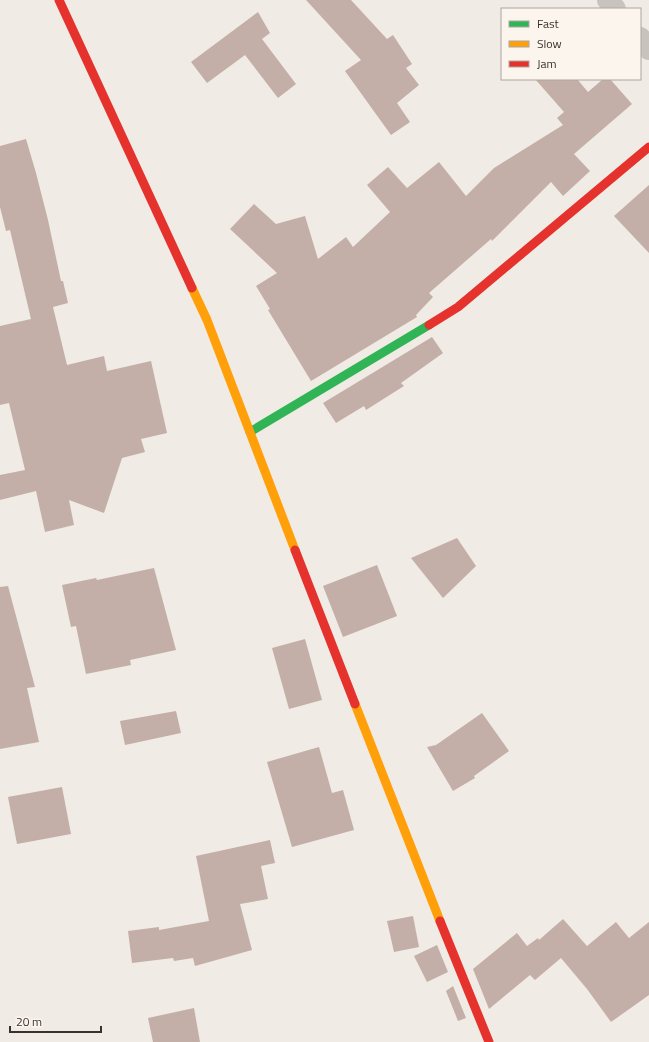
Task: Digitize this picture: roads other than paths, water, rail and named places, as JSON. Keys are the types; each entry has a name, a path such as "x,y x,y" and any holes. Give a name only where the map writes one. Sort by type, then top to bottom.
{"street":[{"path":"59,0 207,320 375,757 489,1042"},
{"path":"608,0 614,8"},
{"path":"641,39 649,49"},
{"path":"250,432 458,307 649,147"}]}
